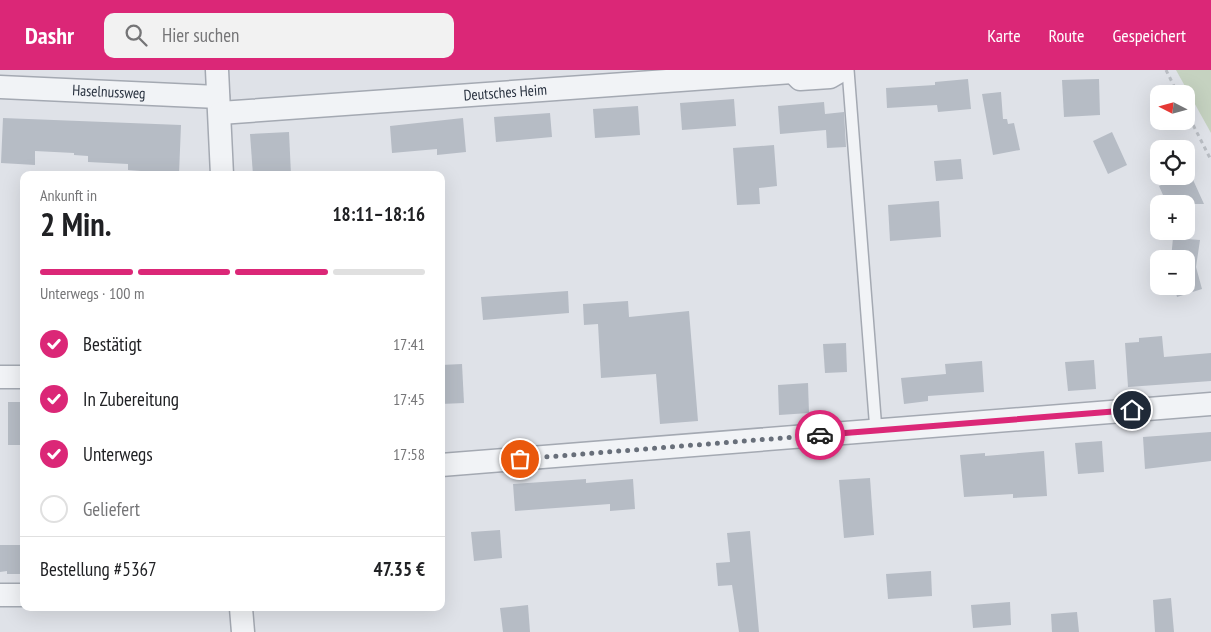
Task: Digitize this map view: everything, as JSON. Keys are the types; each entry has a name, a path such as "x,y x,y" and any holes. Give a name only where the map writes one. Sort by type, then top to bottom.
{"street":[{"path":"217,70 222,171"},
{"name":"Deutsches Heim","path":"219,105 792,71 800,79 830,77 842,70"},
{"name":"Haselnussweg","path":"0,88 219,105"},
{"path":"0,378 20,377"},
{"path":"445,465 1211,404"},
{"path":"0,596 20,595"},
{"path":"242,611 243,632"}],"lane":[{"path":"848,70 876,431"}],"path":[{"path":"1166,70 1174,85"},
{"path":"1195,129 1211,160"}],"green space":[{"path":"1176,70 1211,70 1211,133 1195,104 1195,85 1184,85"}],"building":[{"path":"968,79 971,109 938,112 937,105 887,108 886,88 935,85 935,82"},
{"path":"1099,79 1100,115 1064,117 1062,80"},
{"path":"1001,92 1003,119 1007,119 1008,124 1014,123 1020,150 993,155 982,94"},
{"path":"734,99 736,126 682,130 680,103"},
{"path":"824,102 825,114 844,112 846,147 827,148 826,130 780,134 778,106"},
{"path":"638,106 640,135 595,138 593,109"},
{"path":"550,113 552,137 496,142 494,117"},
{"path":"3,118 181,125 179,171 128,170 128,164 88,162 88,156 74,155 74,153 35,151 35,165 1,163"},
{"path":"463,118 466,152 437,155 437,149 392,153 390,126"},
{"path":"289,132 291,171 253,171 250,134"},
{"path":"1112,132 1127,165 1108,174 1093,141"},
{"path":"774,145 777,186 759,188 760,204 737,205 733,148"},
{"path":"961,159 963,179 936,181 934,161"},
{"path":"1195,184 1204,204 1195,204 1195,195 1163,195 1159,186"},
{"path":"939,201 941,237 890,241 888,205"},
{"path":"1173,240 1200,240 1196,267 1202,289 1195,291 1195,250 1172,250"},
{"path":"568,291 569,313 483,320 481,297"},
{"path":"628,301 629,317 689,311 698,421 660,424 656,374 601,378 598,324 584,325 583,304"},
{"path":"1162,336 1164,357 1211,353 1211,381 1128,387 1125,343 1139,342 1139,338"},
{"path":"846,343 847,372 825,373 823,344"},
{"path":"1094,360 1096,389 1068,391 1065,362"},
{"path":"982,361 984,392 928,396 928,401 904,404 901,378 946,374 945,364"},
{"path":"462,364 464,403 445,404 445,365"},
{"path":"808,383 809,413 779,415 778,385"},
{"path":"8,402 20,402 20,445 8,445"},
{"path":"1211,432 1211,461 1145,469 1143,437"},
{"path":"1102,441 1104,472 1078,474 1075,443"},
{"path":"1044,451 1047,496 1013,498 1013,494 964,497 960,455 985,453 985,456"},
{"path":"870,478 874,535 844,538 839,480"},
{"path":"586,479 586,483 633,479 635,509 610,511 610,504 515,511 513,484"},
{"path":"500,530 502,558 474,561 471,532"},
{"path":"750,531 759,632 739,632 732,585 718,586 716,563 730,562 727,533"},
{"path":"0,545 20,545 20,574 7,574 7,571 0,572"},
{"path":"931,571 932,596 888,599 886,574"},
{"path":"1171,598 1174,632 1155,632 1153,600"},
{"path":"1010,602 1011,625 973,628 971,605"},
{"path":"528,605 530,632 503,632 500,608"},
{"path":"1077,612 1079,632 1052,632 1051,614"}],"way so far":[{"path":"520,459 820,435"}],"route":[{"path":"820,435 1132,410"}]}
